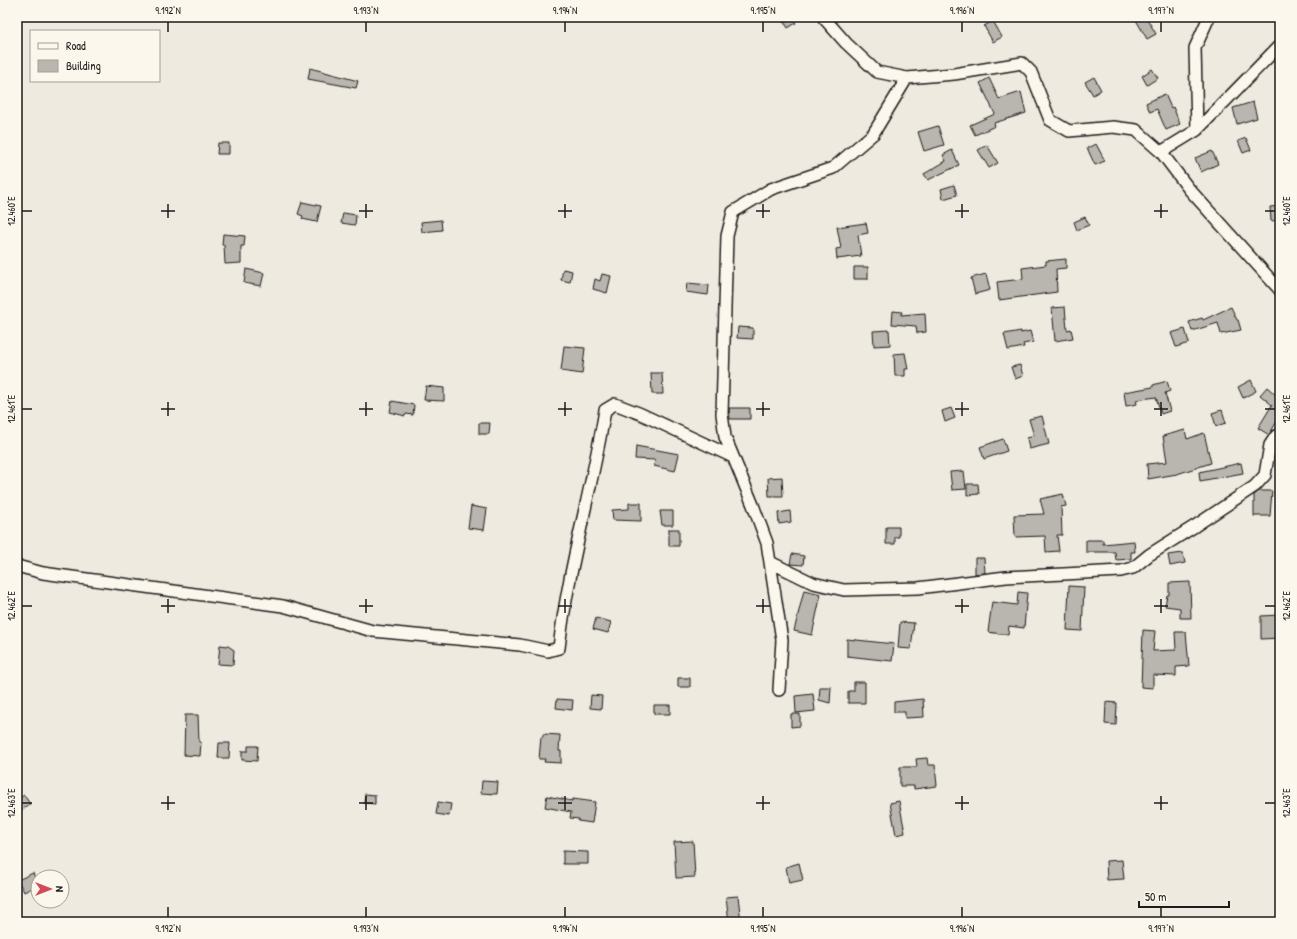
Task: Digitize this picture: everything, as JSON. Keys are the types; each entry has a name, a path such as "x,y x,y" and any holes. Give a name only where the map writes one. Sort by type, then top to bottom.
{"street":[{"path":"823,17 846,43 877,72 907,78 954,74 1022,63 1032,72 1050,120 1069,131 1113,127 1136,130 1161,152 1189,189 1280,290"},
{"path":"1197,130 1196,48 1209,17"},
{"path":"1161,152 1197,130 1280,45"},
{"path":"779,690 782,640 767,543 725,438 722,414 727,236 732,212 771,189 833,168 873,134 907,78"},
{"path":"17,566 43,573 283,606 373,631 520,645 548,651 559,648 563,618 598,454 605,410 615,404 641,414 733,457"},
{"path":"770,562 813,583 844,590 918,588 1006,577 1121,571 1133,568 1149,555 1196,526 1255,486 1265,475 1270,445 1276,436 1280,435"}],"building":[{"path":"781,17 793,17 796,23 788,28"},
{"path":"1146,17 1156,34 1147,39 1136,20"},
{"path":"993,21 1002,37 993,42 984,26"},
{"path":"310,68 358,81 356,88 308,79"},
{"path":"1152,69 1158,78 1147,85 1142,76"},
{"path":"1094,77 1101,90 1093,95 1085,82"},
{"path":"989,78 999,99 1021,92 1026,113 994,123 995,126 975,135 970,125 995,114 980,83"},
{"path":"1165,94 1171,108 1173,107 1180,124 1166,130 1157,109 1150,112 1146,103"},
{"path":"1253,102 1257,118 1237,124 1233,108"},
{"path":"938,126 944,145 924,151 918,132"},
{"path":"1246,138 1251,150 1243,153 1238,141"},
{"path":"218,143 229,143 229,154 217,154"},
{"path":"1096,144 1105,161 1095,165 1087,148"},
{"path":"987,145 998,163 989,168 978,150"},
{"path":"952,150 959,165 928,180 924,174 946,161 943,155"},
{"path":"1212,151 1218,164 1201,172 1195,158"},
{"path":"954,185 957,195 943,199 941,189"},
{"path":"302,202 321,206 317,222 302,219 303,216 298,214"},
{"path":"1280,206 1280,220 1271,221 1270,207"},
{"path":"343,213 356,215 355,225 341,223"},
{"path":"1085,217 1089,225 1077,230 1074,222"},
{"path":"441,220 442,230 422,232 421,222"},
{"path":"866,223 868,233 858,235 861,256 837,259 836,249 841,248 837,227"},
{"path":"223,234 245,236 244,246 241,246 241,263 225,264 224,245 222,245"},
{"path":"1066,259 1066,268 1056,269 1057,292 999,300 997,282 1023,279 1022,268 1046,265 1046,261"},
{"path":"854,267 868,267 868,279 854,279"},
{"path":"246,269 264,273 261,286 244,283"},
{"path":"563,269 572,271 570,282 561,280"},
{"path":"602,274 611,276 607,293 593,289 595,279 600,281"},
{"path":"986,274 990,290 975,294 971,278"},
{"path":"687,283 709,285 708,295 686,292"},
{"path":"1065,307 1067,330 1071,329 1073,338 1055,341 1052,308"},
{"path":"1231,307 1238,320 1241,330 1221,334 1218,323 1192,331 1189,322 1202,318 1203,320"},
{"path":"893,311 902,312 901,315 925,313 926,332 917,333 916,326 892,324"},
{"path":"738,327 753,328 753,339 737,338"},
{"path":"1185,329 1189,343 1176,347 1171,333"},
{"path":"889,330 890,345 874,346 873,331"},
{"path":"1021,331 1021,333 1030,331 1033,342 1023,344 1024,347 1008,350 1004,334"},
{"path":"564,346 585,348 582,374 561,371"},
{"path":"905,353 908,369 905,369 905,376 895,376 894,354"},
{"path":"1020,365 1023,376 1015,379 1011,367"},
{"path":"651,373 662,373 663,394 652,394"},
{"path":"1251,380 1256,391 1243,398 1238,387"},
{"path":"1167,381 1170,391 1165,393 1170,411 1161,414 1156,397 1136,400 1137,404 1126,406 1124,392 1153,387 1153,385"},
{"path":"426,386 444,388 444,401 424,400"},
{"path":"1267,387 1277,396 1280,392 1280,416 1269,435 1258,428 1272,405 1260,395"},
{"path":"392,401 414,405 413,415 406,414 405,416 390,412"},
{"path":"729,408 750,408 750,419 730,419"},
{"path":"951,408 955,418 945,422 942,411"},
{"path":"1222,410 1226,423 1216,426 1212,413"},
{"path":"1042,416 1049,444 1029,449 1027,438 1034,436 1029,419"},
{"path":"479,423 490,423 489,434 479,434"},
{"path":"1185,430 1187,439 1204,433 1211,463 1177,474 1148,479 1147,464 1167,462 1163,436"},
{"path":"1003,439 1007,451 984,459 980,447"},
{"path":"636,446 679,454 675,471 654,466 655,460 635,459"},
{"path":"1241,463 1243,473 1200,481 1199,472"},
{"path":"964,471 966,489 952,490 950,472"},
{"path":"782,477 783,496 769,496 768,478"},
{"path":"967,484 978,484 979,494 967,495"},
{"path":"1259,491 1272,491 1270,516 1254,516 1254,495"},
{"path":"1063,494 1066,506 1061,507 1062,535 1057,535 1059,551 1046,552 1045,536 1015,537 1014,515 1044,514 1040,499"},
{"path":"629,503 641,503 641,521 613,520 612,510 629,509"},
{"path":"471,506 487,509 484,530 468,528"},
{"path":"660,511 673,511 673,525 662,525"},
{"path":"790,511 791,522 779,524 778,513"},
{"path":"886,527 899,527 899,537 895,537 895,544 886,544"},
{"path":"669,529 679,529 679,546 669,546"},
{"path":"1086,540 1103,540 1103,544 1134,541 1135,552 1131,552 1131,559 1116,560 1115,552 1086,552"},
{"path":"1183,553 1185,563 1170,566 1168,555"},
{"path":"792,554 804,556 803,565 790,564"},
{"path":"975,558 984,558 985,573 975,574"},
{"path":"1190,582 1191,618 1180,618 1180,608 1165,606 1167,595 1169,595 1169,583"},
{"path":"1069,586 1084,587 1082,631 1067,630"},
{"path":"804,590 821,594 812,635 794,631"},
{"path":"1018,592 1027,593 1024,628 1009,626 1008,635 988,632 992,602 1017,605"},
{"path":"1280,615 1280,638 1261,639 1261,616"},
{"path":"596,618 611,622 608,633 593,629"},
{"path":"900,622 914,623 911,649 898,648"},
{"path":"1143,630 1155,631 1153,651 1176,650 1175,632 1186,632 1189,666 1176,667 1176,676 1153,675 1153,688 1141,687"},
{"path":"847,639 894,644 892,661 847,656"},
{"path":"220,645 228,646 234,650 233,665 218,664"},
{"path":"678,678 690,678 690,687 678,687"},
{"path":"854,682 865,682 865,703 848,703 848,691 854,691"},
{"path":"820,687 831,687 830,703 819,700"},
{"path":"813,694 815,711 796,713 795,696"},
{"path":"591,695 602,696 601,709 590,708"},
{"path":"557,699 573,700 572,710 556,708"},
{"path":"923,699 924,717 905,718 905,712 894,712 894,702"},
{"path":"1106,702 1117,703 1116,725 1105,724"},
{"path":"654,705 670,705 670,714 654,714"},
{"path":"791,714 800,714 800,726 791,727"},
{"path":"185,715 198,715 199,742 201,742 200,756 184,755"},
{"path":"543,734 560,735 559,751 561,751 561,763 544,762 545,759 539,759 541,737 543,737"},
{"path":"219,743 230,743 229,758 218,758"},
{"path":"248,746 258,746 257,761 242,760 242,751 248,751"},
{"path":"927,758 928,765 935,765 937,786 914,789 914,786 900,786 900,767 917,767 916,759"},
{"path":"482,781 498,782 497,794 481,793"},
{"path":"365,794 375,795 375,804 364,803"},
{"path":"24,795 30,804 17,813 17,800"},
{"path":"547,796 572,801 573,799 595,802 592,823 570,818 571,812 545,807"},
{"path":"899,801 905,833 896,835 890,803"},
{"path":"438,802 451,804 449,816 436,814"},
{"path":"693,841 695,877 676,878 674,842"},
{"path":"563,851 588,852 588,864 563,864"},
{"path":"1122,860 1124,879 1107,880 1106,861"},
{"path":"799,863 803,880 789,883 786,867"},
{"path":"30,874 30,889 24,892 18,880"},
{"path":"738,896 741,922 729,922 726,897"}]}
